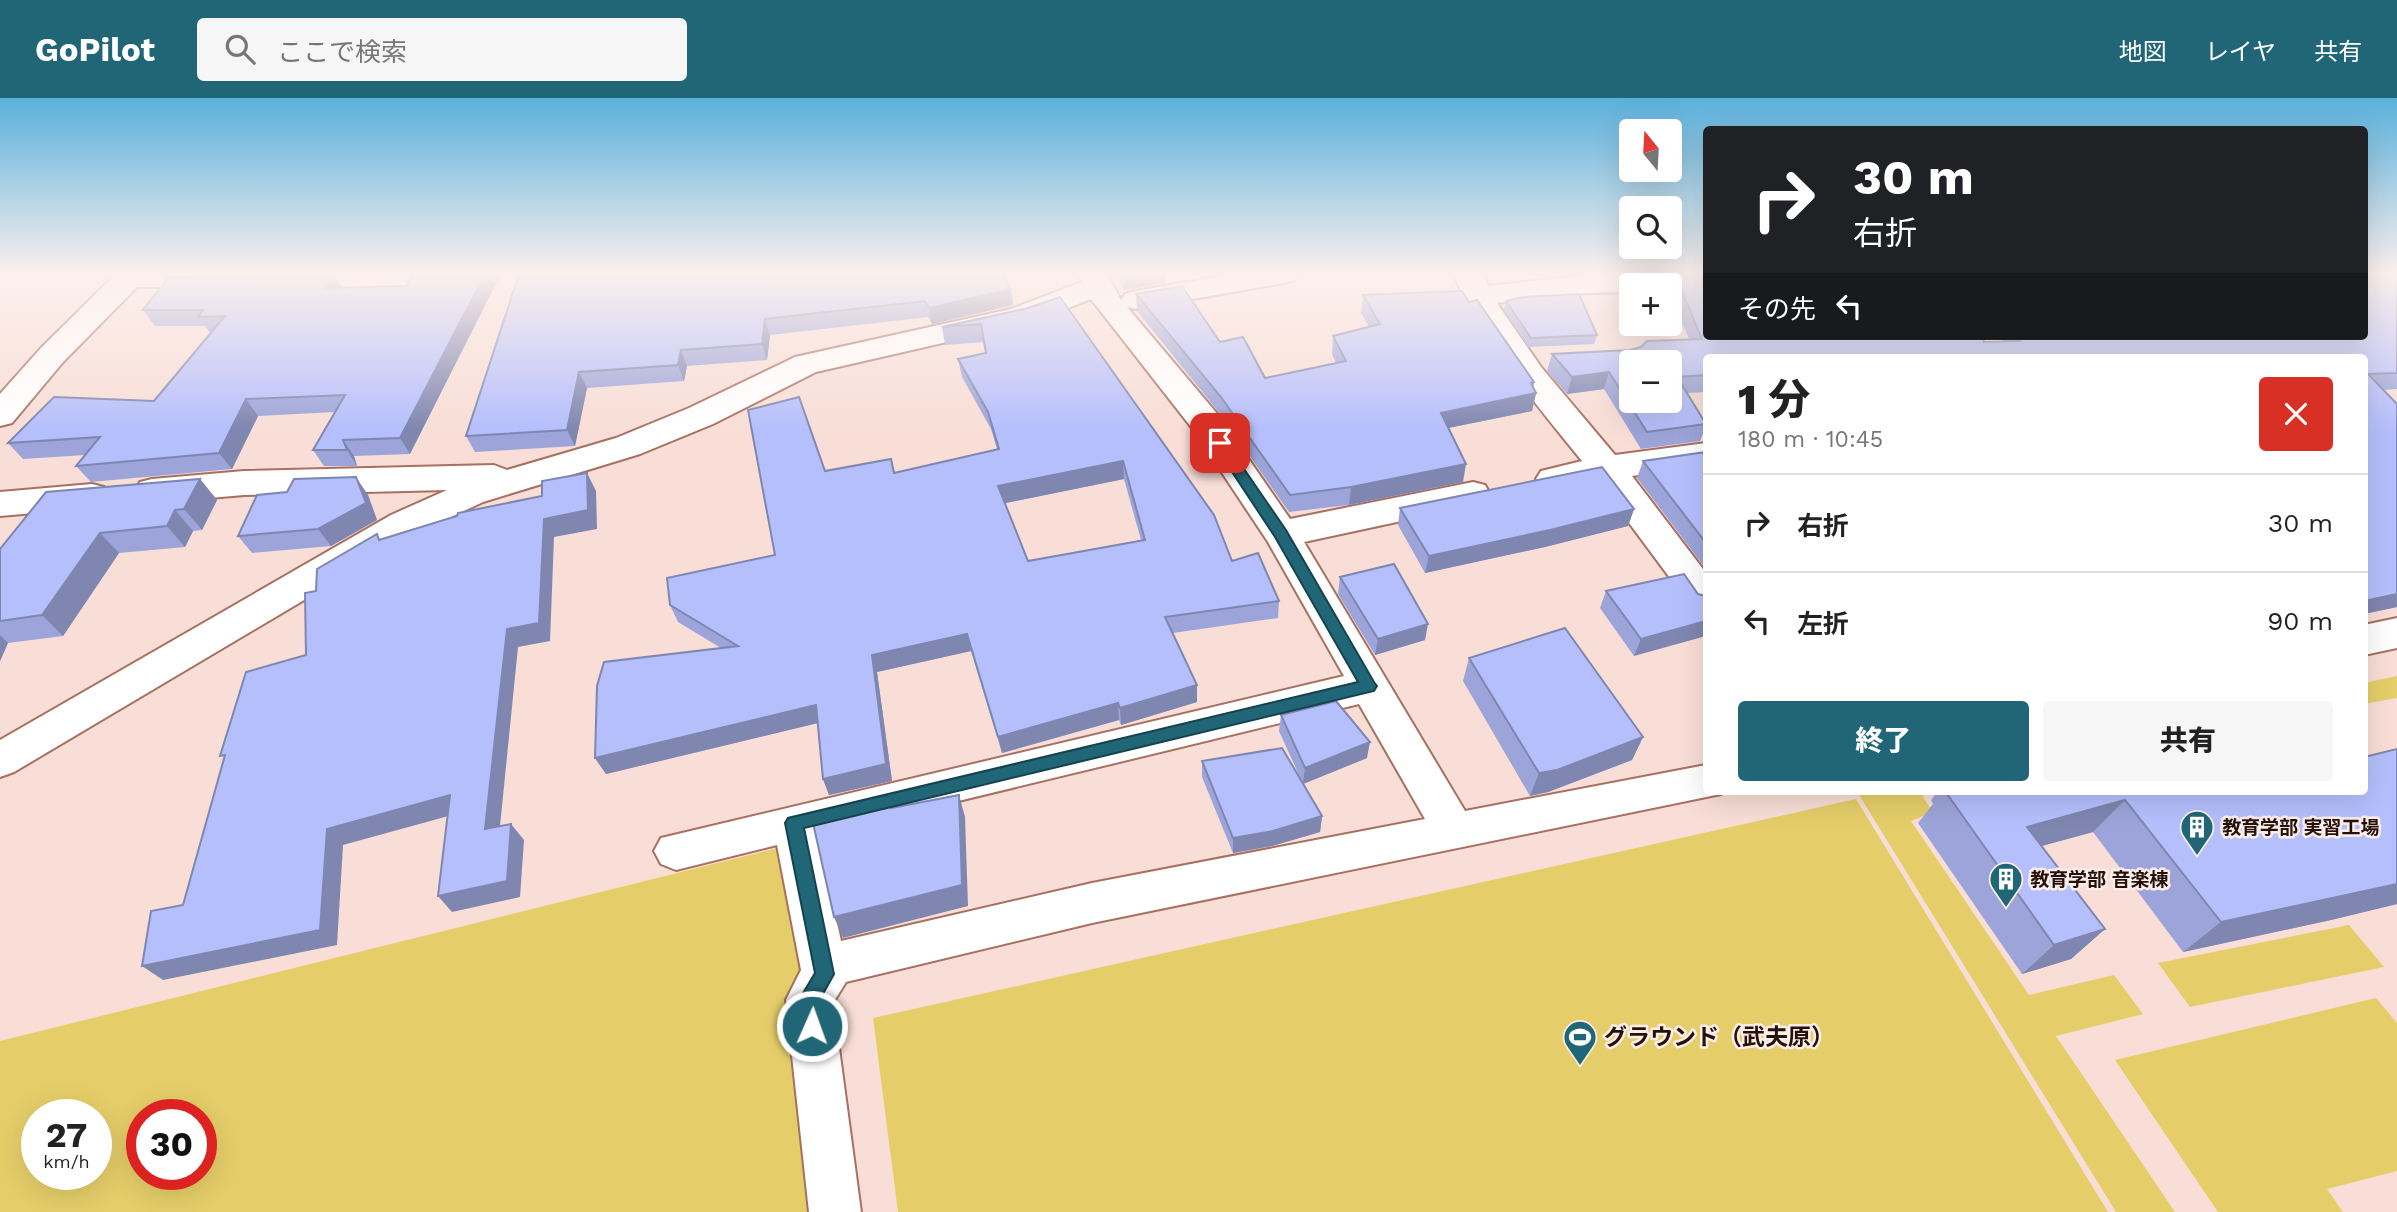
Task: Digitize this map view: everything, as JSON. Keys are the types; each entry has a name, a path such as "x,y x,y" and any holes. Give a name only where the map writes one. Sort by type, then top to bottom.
{"street":[{"path":"0,415 81,326"},
{"path":"0,760 404,524 471,494 641,441 701,416 806,364 975,326"},
{"path":"1130,326 1206,424 1281,534 1454,831"},
{"path":"1498,326 1520,360 1703,595"},
{"path":"1520,360 1559,358"},
{"path":"1281,534 1606,468 1703,454"},
{"path":"0,504 244,483 530,476"},
{"path":"676,851 1368,686"},
{"path":"835,1212 809,1000 831,964 1092,903 1703,783"},
{"path":"794,823 825,974"}],"shaded area":[{"path":"2397,676 2397,698 2368,703 2368,682"},
{"path":"1859,795 1927,795 1922,796 1933,812 1911,821 2029,995 2114,975 2143,1014 2056,1036 2175,1212 2116,1212"},
{"path":"1856,799 2108,1212 898,1212 873,1018"},
{"path":"790,845 835,1212 0,1212 0,1041"},
{"path":"2349,925 2384,967 2190,1007 2158,963"},
{"path":"2376,998 2397,1023 2397,1171 2327,1189 2343,1212 2218,1212 2115,1060"}],"building":[{"path":"217,326 458,326 400,438 343,440 347,450 313,450 345,395 246,399 219,453 76,466 100,437 8,443 54,397 154,401"},
{"path":"502,326 764,326 762,344 681,350 678,365 579,372 567,430 466,436"},
{"path":"981,326 1080,326 1214,515 1232,561 1258,553 1279,601 1165,617 1197,685 1120,708 1118,703 998,737 967,634 872,655 886,764 823,779 816,705 595,758 597,686 604,662 738,646 670,605 667,578 775,555 748,410 799,397 825,471 891,459 894,473 999,449 988,412 958,359 986,353","holes":["1123,461 1145,540 1028,561 998,486"]},
{"path":"1162,326 1209,326 1220,342 1243,337 1265,378 1346,361 1333,336 1372,326 1495,326 1534,382 1531,383 1536,393 1441,413 1466,464 1351,487 1290,495 1221,397"},
{"path":"1523,326 1593,326 1597,335 1531,338"},
{"path":"1697,326 1703,326 1703,340 2368,340 2368,326 2397,326 2397,373 2368,374 2368,354 1703,354 1703,375 1682,377 1682,350 1630,350 1641,347 1647,341 1702,339"},
{"path":"1619,351 1619,388 1609,372 1572,377 1552,354"},
{"path":"2368,374 2397,404 2397,594 2368,600"},
{"path":"1682,385 1703,419 1703,424 1647,432 1635,413 1682,413"},
{"path":"1703,452 1703,539 1643,461"},
{"path":"1602,467 1634,509 1429,556 1400,508"},
{"path":"587,473 588,510 544,519 539,623 507,629 485,829 511,824 507,881 438,896 450,795 327,829 320,930 142,966 151,911 183,905 225,755 220,756 246,672 306,655 305,593 316,591 317,569 377,534 379,540 457,516 458,513 542,496 542,481"},
{"path":"356,477 366,503 318,529 238,536 257,495 287,492 294,479"},
{"path":"200,479 184,509 175,510 167,526 100,533 42,615 0,621 0,549 46,492"},
{"path":"1394,564 1428,624 1378,639 1340,577"},
{"path":"1684,574 1698,594 1703,595 1703,622 1641,639 1606,591"},
{"path":"1565,628 1643,737 1557,770 1539,773 1469,658"},
{"path":"1336,701 1370,742 1305,768 1281,715"},
{"path":"1282,748 1322,816 1273,831 1233,838 1202,761"},
{"path":"2397,749 2397,884 2221,922 2125,800 2027,827 2105,929 2054,945 1948,795 2368,795 2368,756"},
{"path":"959,795 962,885 834,917 813,823 824,821 823,812 889,797 891,808"}],"place":[{"name":"教育学部 実習工場","path":"2197,857"},
{"name":"教育学部 音楽棟","path":"2006,909"},
{"name":"グラウンド（武夫原）","path":"1580,1067"}],"route":[{"path":"812,1026 809,1000 825,974 794,823 1368,686 1281,534 1220,443"}]}
